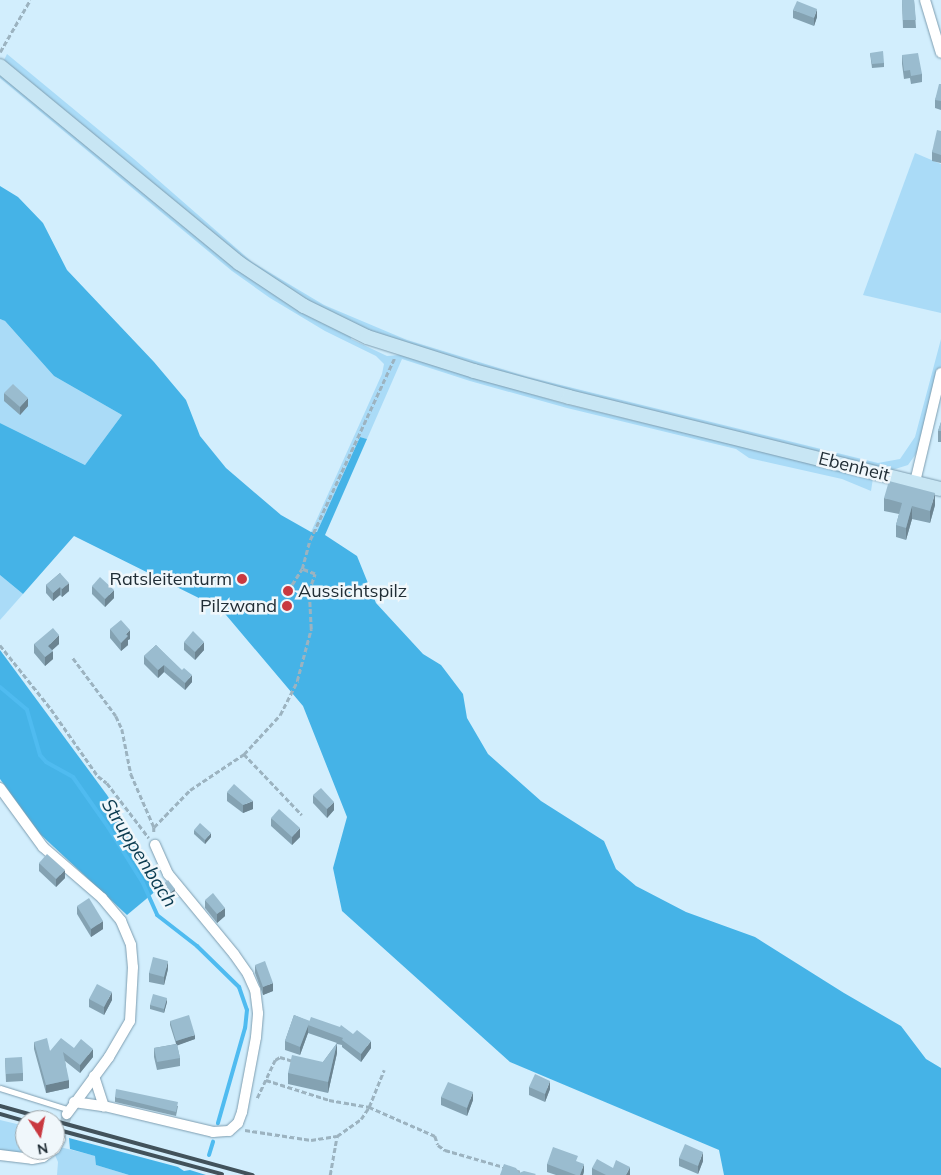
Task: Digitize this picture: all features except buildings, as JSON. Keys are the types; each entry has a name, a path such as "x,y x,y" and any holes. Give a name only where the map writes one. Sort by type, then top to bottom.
{"main road":[{"name":"Ebenheit","path":"0,66 239,262 276,290 330,320 367,337 559,395 941,489"}],"street":[{"path":"925,0 941,53"},
{"path":"915,482 940,378"},
{"path":"0,788 43,847 102,898 121,921 131,945 133,967 130,1021 122,1037 70,1109"},
{"path":"70,1109 104,1106 213,1132 229,1131 238,1123 242,1112 256,1037 258,1013 255,990 248,974 234,954 168,874 155,845"},
{"path":"94,1076 104,1106"},
{"path":"0,1155 15,1157"}],"lane":[{"path":"0,1088 70,1109"}],"path":[{"path":"0,52 30,0"},
{"path":"288,591 302,569 310,540 327,500 399,348"},
{"path":"73,658 116,716 122,729 131,774 154,827 190,790 244,754 280,716 297,681 311,629 309,591 315,574 302,569"},
{"path":"0,645 51,710 98,776 107,783 155,845"},
{"path":"244,754 302,814"},
{"path":"254,1103 274,1060 280,1057 299,1062"},
{"path":"244,1124 241,1129 284,1137 311,1140 337,1136 360,1119 369,1107 384,1070"},
{"path":"266,1080 329,1100 369,1107 435,1136 438,1145 445,1150 529,1175"},
{"path":"330,1175 337,1136"}],"shaded area":[{"path":"7,54 134,159 252,262 324,305 407,340 528,377 878,463 900,459 915,437 941,339 941,366 918,451 908,465 892,470 694,423 476,366 369,331 304,299 250,263 4,60"},
{"path":"0,73 235,268 300,312 351,337 351,339 387,356 400,355 565,404 873,478 871,491 842,479 749,458 736,449 567,408 470,381 402,359 367,439 360,437 317,533 311,532 382,374 384,364 376,356 325,331 270,298 232,271 0,78"},
{"path":"915,153 941,164 941,313 863,295"},
{"path":"0,186 18,197 43,223 67,270 154,362 186,400 200,436 226,468 281,515 311,532 317,532 360,437 367,439 325,535 357,556 376,603 423,654 441,665 463,694 467,718 488,754 541,801 604,841 616,869 636,886 686,912 755,937 901,1026 926,1059 941,1068 941,1175 724,1175 719,1150 510,1062 342,911 333,868 347,817 303,706 221,609 74,536 23,594 0,575 0,423 85,465 122,415 54,376 5,321 0,319"},
{"path":"0,319 5,321 54,376 122,415 85,465 0,423"},
{"path":"0,575 23,594 0,620"},
{"path":"0,650 107,795 163,885 127,915 40,834 0,779"},
{"path":"0,1120 15,1124 15,1153 0,1151"},
{"path":"69,1138 178,1167 184,1171 190,1170 206,1175 129,1175 96,1165 95,1156 70,1149"},
{"path":"65,1148 96,1156 96,1165 129,1175 57,1175 57,1160 65,1160"}],"waterway":[{"name":"Struppenbach","path":"0,687 27,710 40,755 46,762 73,777 108,827 143,883 157,915 197,946 239,987 247,1010 245,1028 218,1123"},
{"name":"Struppenbach","path":"209,1155 213,1142"}],"tunnel":[{"path":"65,1121 67,1114"}],"railway":[{"path":"0,1106 15,1110"},
{"path":"0,1114 15,1118"},
{"path":"65,1124 253,1175"},
{"path":"65,1132 222,1174"}],"place":[{"name":"Ratsleitenturm","path":"242,579"},
{"name":"Aussichtspilz","path":"288,591"},
{"name":"Pilzwand","path":"287,606"}]}
